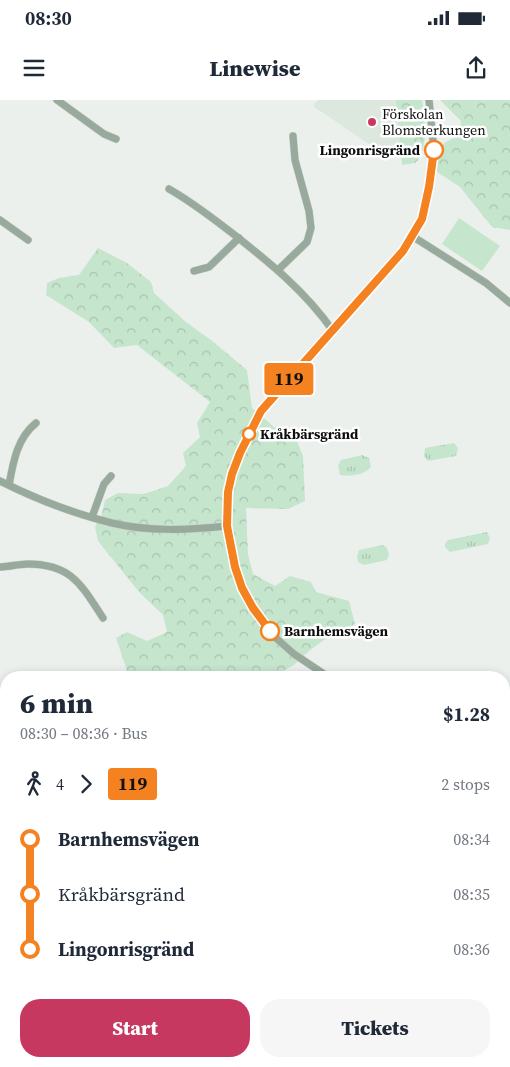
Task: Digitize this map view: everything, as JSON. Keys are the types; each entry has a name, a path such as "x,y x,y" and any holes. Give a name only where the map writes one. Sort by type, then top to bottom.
{"street":[{"path":"57,100 104,134 116,139"},
{"path":"319,671 276,639 263,624 246,594 235,567 227,526 228,492 240,453 261,411 403,251 422,219 432,172 434,150 429,100"},
{"path":"278,270 307,242 312,224 295,160 293,136"},
{"path":"169,189 190,200 278,270 304,295 333,331"},
{"path":"0,220 28,240"},
{"path":"412,236 486,283 510,303"},
{"path":"194,271 209,268 239,238"},
{"path":"10,486 14,462 21,442 27,431 36,423"},
{"path":"92,517 104,484 111,476"},
{"path":"0,481 113,524 145,528 195,529 227,526"},
{"path":"0,567 37,565 64,572 77,580 104,618"}],"shaded area":[{"name":"Förskolan Blomsterkungen","path":"318,100 403,100 403,145 385,148 369,144 313,106"}],"green space":[{"path":"396,100 422,100 425,124 424,142 419,158 415,163 402,165"},
{"path":"440,100 510,100 510,230 492,227 460,187 437,172 439,146 459,135 461,121"},
{"path":"459,218 500,246 482,271 442,244"},
{"path":"98,248 127,263 151,282 154,293 186,322 247,370 252,408 274,427 293,431 303,456 305,501 288,509 246,508 248,554 253,574 275,586 290,576 311,582 316,592 349,601 355,624 328,637 294,665 283,671 127,671 116,638 127,632 147,641 167,632 163,615 139,592 98,541 95,527 102,514 105,500 118,493 144,494 168,486 186,466 183,453 200,437 197,423 210,402 137,345 114,348 89,322 46,295 47,283 59,278 79,275"},
{"path":"454,443 458,448 456,456 428,461 424,456 425,448"},
{"path":"362,455 369,458 371,467 368,470 357,475 340,475 338,466 341,460"},
{"path":"487,532 490,538 488,544 450,552 445,547 448,540"},
{"path":"383,545 387,548 389,555 387,560 364,565 358,562 359,550"}],"bus line":[{"name":"119","path":"270,631 263,624 242,588 235,567 227,526 228,492 232,474 251,429 261,411 345,319 403,251 422,219 434,150"}],"place":[{"name":"Förskolan Blomsterkungen","path":"372,122"},
{"name":"Lingonrisgränd","path":"434,150"},
{"name":"Kråkbärsgränd","path":"249,434"},
{"name":"Barnhemsvägen","path":"270,631"}]}
